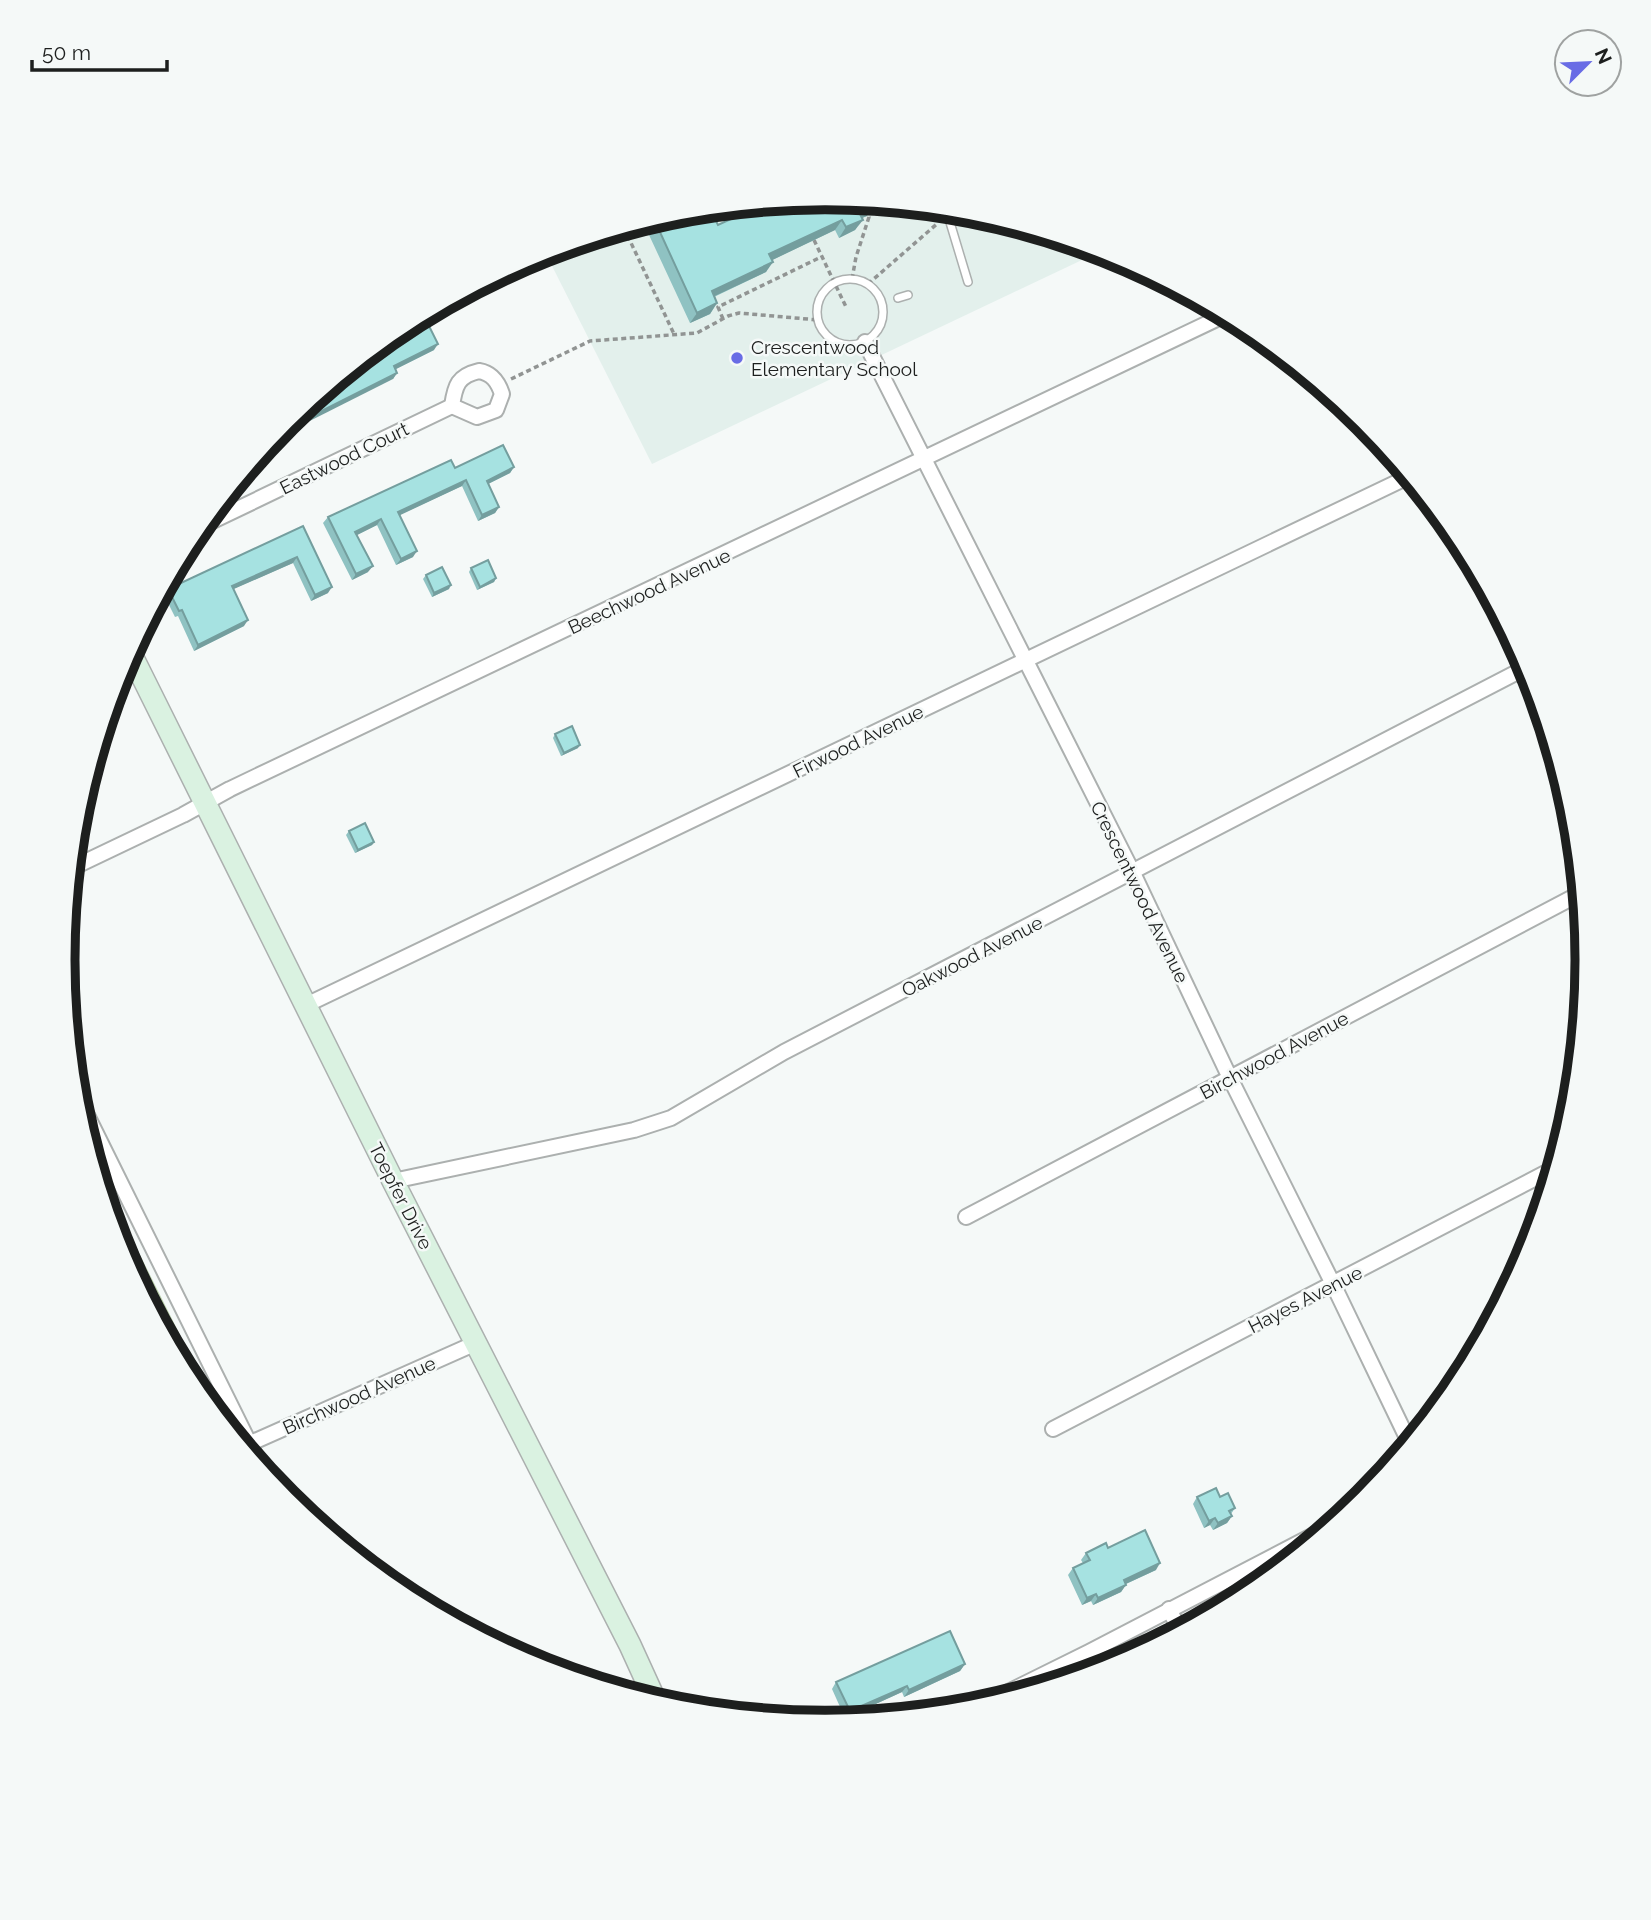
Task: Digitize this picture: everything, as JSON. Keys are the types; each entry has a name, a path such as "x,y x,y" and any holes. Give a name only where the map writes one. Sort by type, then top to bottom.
{"street":[{"name":"Beechwood Avenue","path":"82,863 243,783 926,460 1216,319"},
{"name":"Crescentwood Avenue","path":"865,342 1133,873 1230,1078 1334,1284 1406,1435"},
{"name":"Eastwood Court","path":"220,518 452,406"},
{"name":"Firwood Avenue","path":"306,1005 1403,481"},
{"name":"Toepfer Drive","path":"136,665 650,1689"},
{"name":"Oakwood Avenue","path":"393,1181 634,1130 671,1118 784,1052 1518,672"},
{"name":"Birchwood Avenue","path":"966,1217 1573,897"},
{"path":"97,1136 240,1429"},
{"name":"Hayes Avenue","path":"1053,1429 1544,1174"},
{"name":"Birchwood Avenue","path":"251,1442 476,1343"},
{"path":"1027,1683 1294,1545"},
{"path":"1170,1609 1176,1623"}],"lane":[{"path":"949,220 968,282"},
{"path":"852,279 868,284 876,290 883,304 883,319 877,332 865,342 851,345 836,342 825,333 818,320 817,305 823,291 834,283 852,279"},
{"path":"898,298 908,295"}],"path":[{"path":"852,279 855,260 869,217 867,211"},
{"path":"868,284 940,219"},
{"path":"628,236 674,335"},
{"path":"814,240 847,309"},
{"path":"723,319 718,307 821,257"},
{"path":"506,381 590,341 698,333 739,313 818,320"}],"shaded area":[{"name":"Crescentwood Elementary School","path":"826,210 875,211 972,224 1020,235 1087,258 652,464 550,262 631,235 679,224 776,211"}],"green space":[{"path":"121,1216 197,1369 153,1292"}],"building":[{"path":"776,211 862,211 859,212 863,220 846,227 842,220 769,254 773,262 712,291 717,303 697,313 658,229 715,218 718,225 741,215"},
{"path":"428,324 438,344 394,366 397,373 306,419 369,365"},
{"path":"503,445 514,467 487,481 499,507 482,515 466,480 398,512 417,551 401,559 381,519 355,532 373,566 356,574 328,517 451,460 455,468"},
{"path":"303,526 332,587 315,595 297,557 232,586 248,620 198,645 182,610 179,611 171,595 176,585"},
{"path":"488,560 496,578 480,587 471,568"},
{"path":"442,567 451,585 434,593 426,575"},
{"path":"572,726 580,745 564,753 555,734"},
{"path":"365,823 374,842 358,850 349,831"},
{"path":"1216,1488 1220,1497 1228,1493 1235,1508 1229,1511 1232,1516 1218,1523 1215,1518 1209,1521 1197,1497"},
{"path":"1145,1530 1160,1563 1124,1580 1126,1585 1098,1598 1096,1594 1087,1598 1073,1568 1090,1560 1086,1553 1106,1543 1108,1548"},
{"path":"950,1631 965,1664 909,1690 907,1686 854,1709 849,1710 836,1682"}],"place":[{"name":"Crescentwood Elementary School","path":"737,358"}]}
